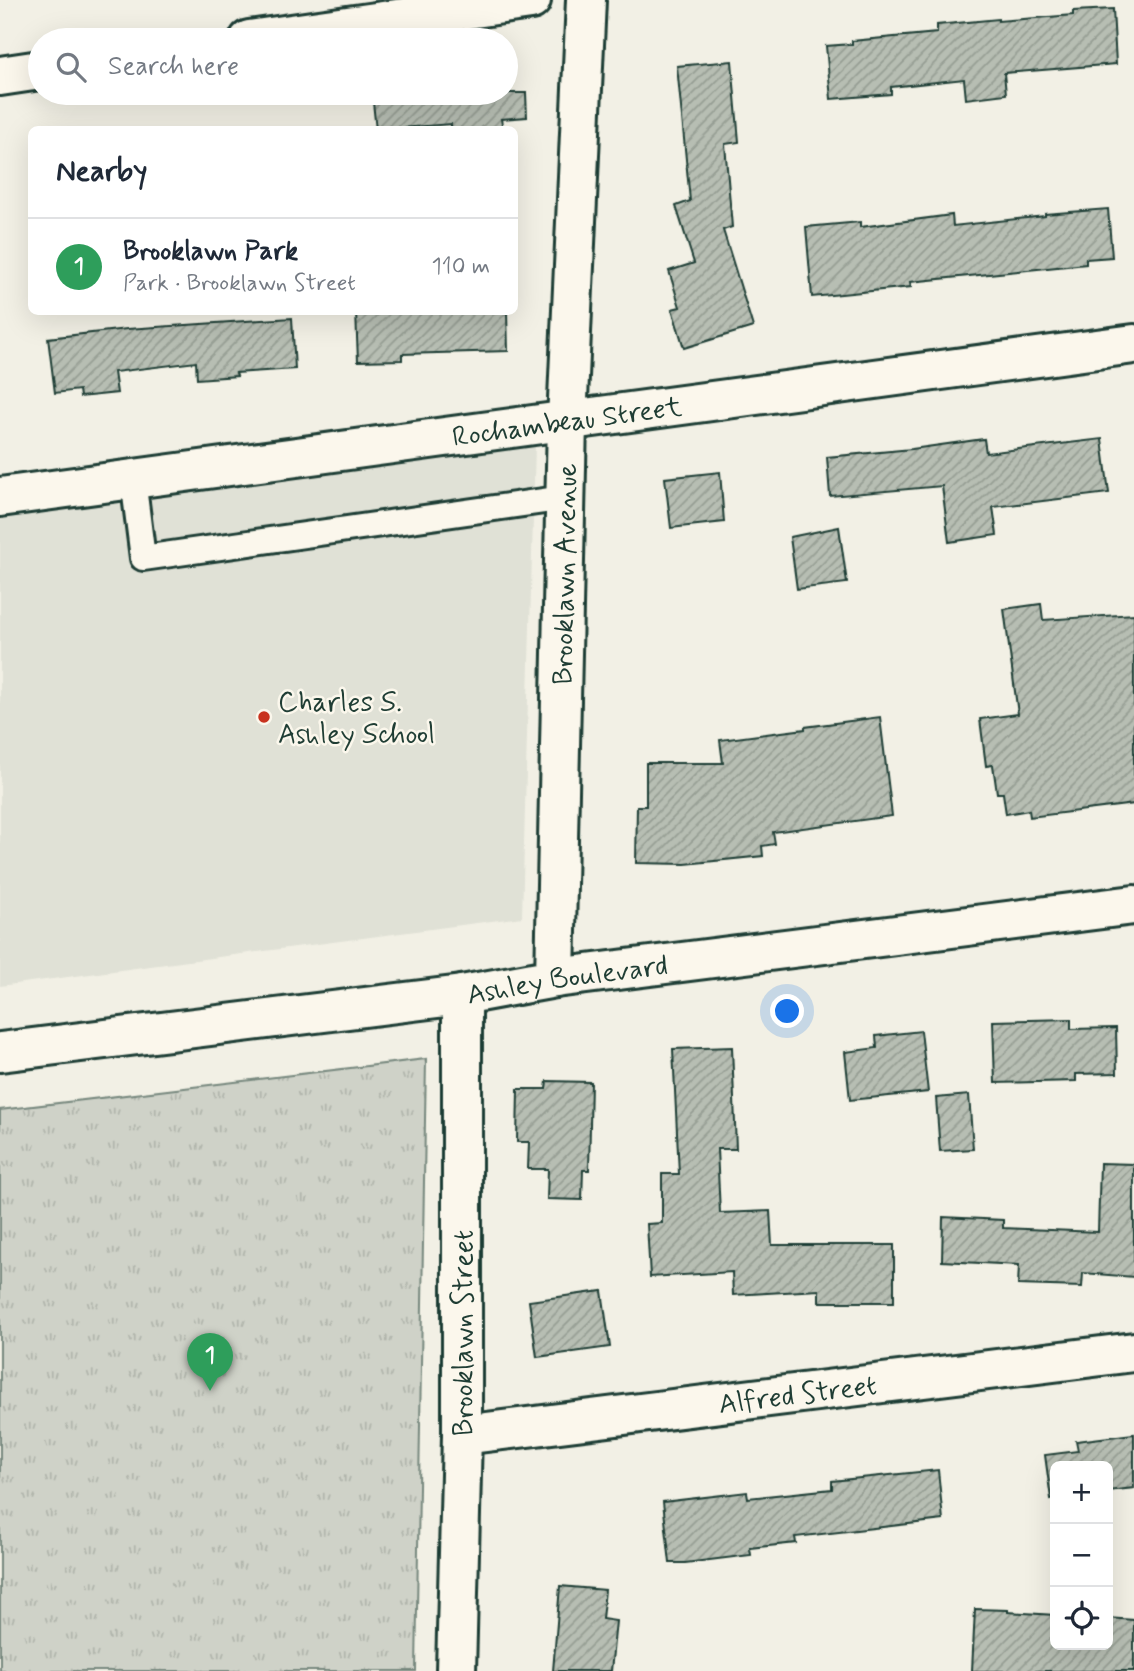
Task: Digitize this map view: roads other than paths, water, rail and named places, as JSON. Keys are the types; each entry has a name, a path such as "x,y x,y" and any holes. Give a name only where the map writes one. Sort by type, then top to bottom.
{"street":[{"path":"334,28 531,0"},
{"name":"Brooklawn Avenue","path":"555,978 567,421 586,0"},
{"path":"0,76 28,72"},
{"name":"Rochambeau Street","path":"0,497 1134,344"},
{"name":"Ashley Boulevard","path":"0,1052 462,995 555,978 1134,905"},
{"name":"Brooklawn Street","path":"456,1671 462,1435 462,995"},
{"name":"Alfred Street","path":"462,1435 1134,1352"}],"lane":[{"path":"133,479 143,558 565,498"}],"place":[{"name":"Charles S. Ashley School","path":"264,717"},
{"name":"Brooklawn Park","path":"210,1391"}]}
